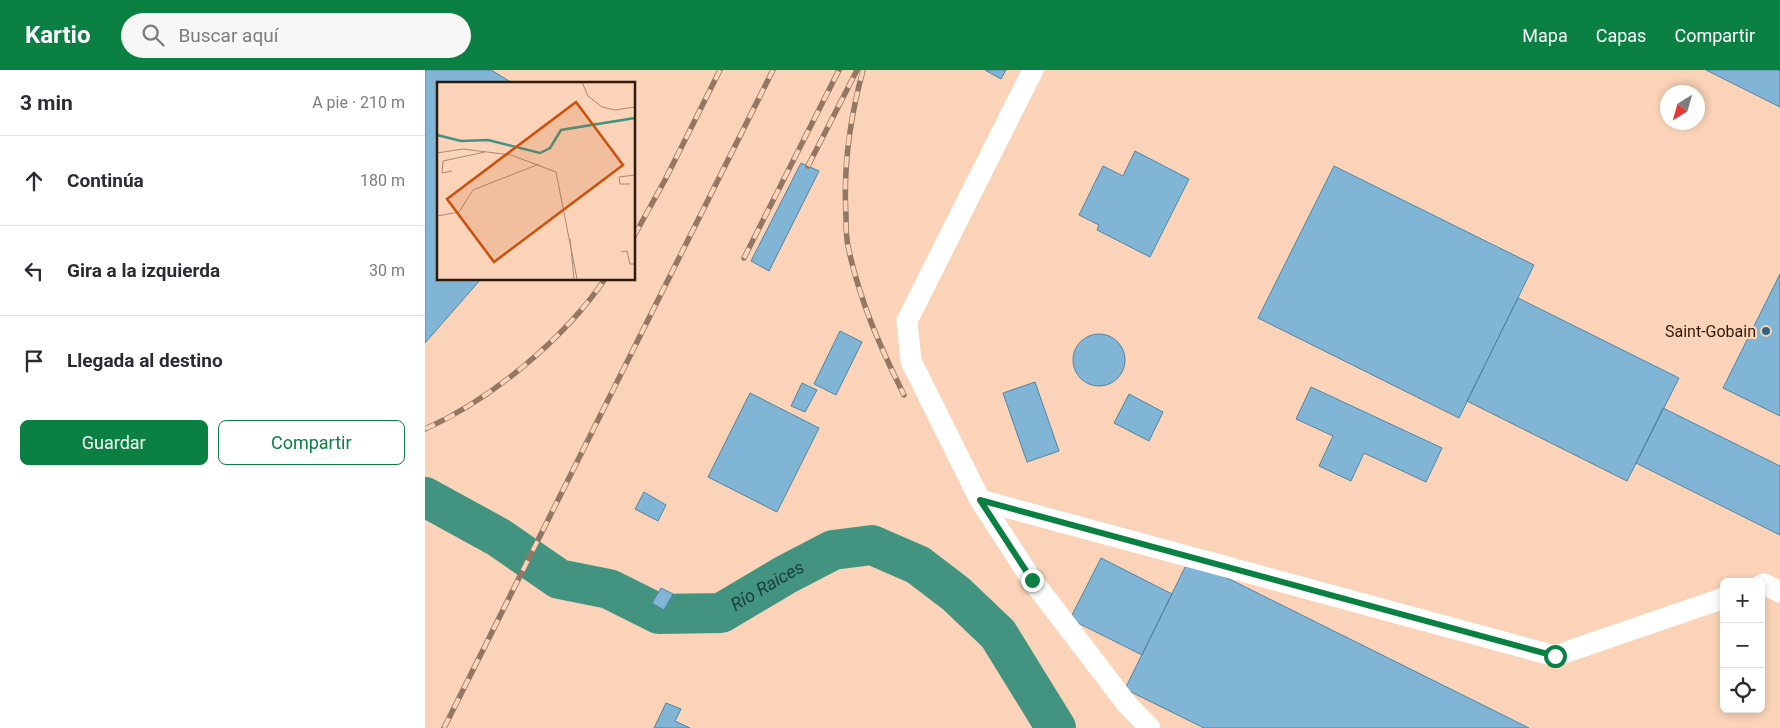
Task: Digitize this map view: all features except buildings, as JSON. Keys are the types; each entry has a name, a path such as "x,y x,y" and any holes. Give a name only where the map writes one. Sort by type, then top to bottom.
{"lane":[{"path":"1033,70 907,321 911,361 980,500 1032,580 1126,703 1151,728"},
{"path":"980,500 1555,656 1720,599"},
{"path":"1765,584 1780,592"}],"waterway":[{"name":"Río Raices","path":"425,497 498,537 559,579 609,589 659,614 721,613 785,575 833,550 872,545 918,565 956,594 998,634 1056,728"}],"railway":[{"path":"635,234 665,180 720,70"},
{"path":"444,728 773,70"},
{"path":"744,258 839,70"},
{"path":"808,166 857,70"},
{"path":"863,70 854,106 847,160 845,197 847,239 864,304 904,395"},
{"path":"425,429 476,401 525,365 569,324 604,280"}],"place":[{"name":"Saint-Gobain","path":"1766,331"}],"route":[{"path":"1032,580 980,500 1555,656"}]}
